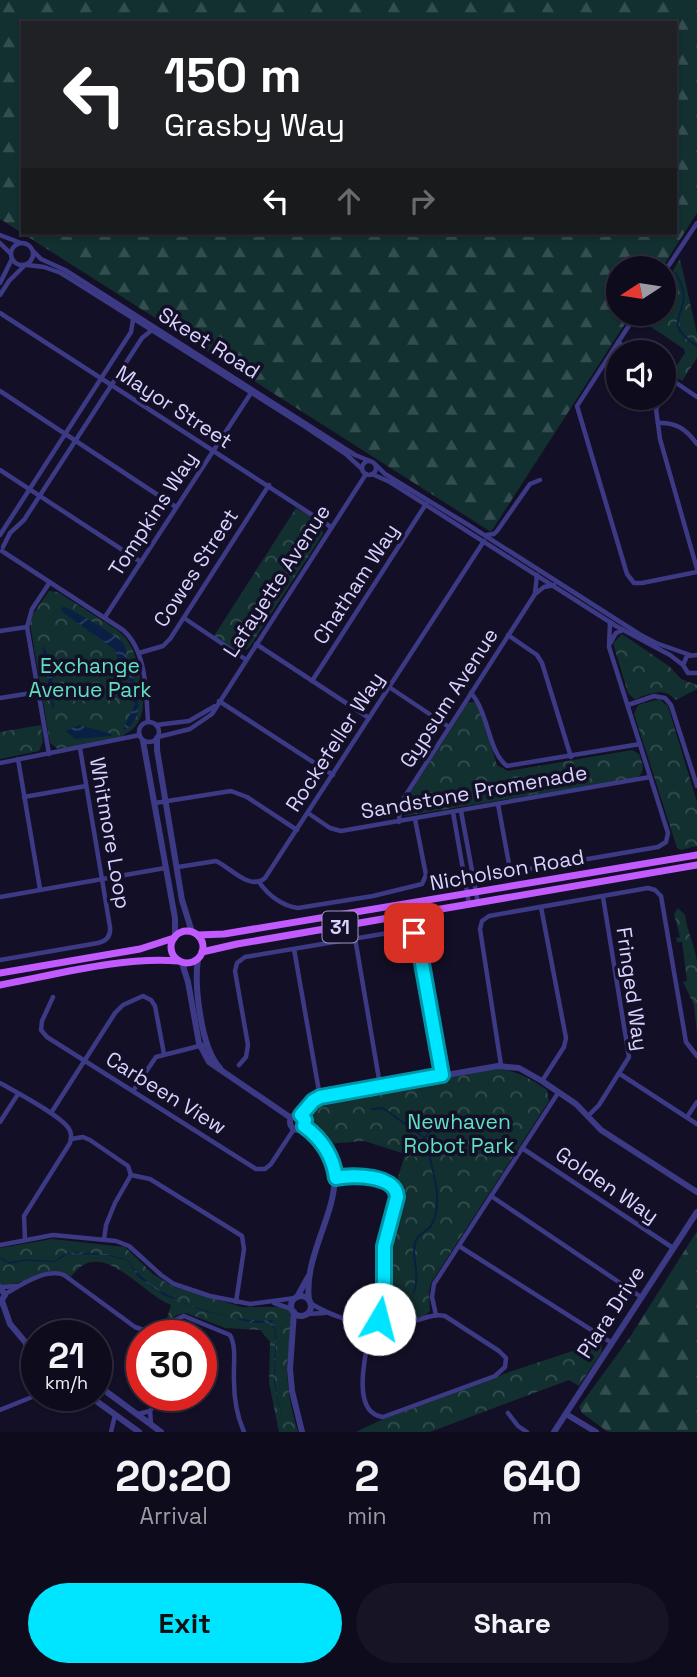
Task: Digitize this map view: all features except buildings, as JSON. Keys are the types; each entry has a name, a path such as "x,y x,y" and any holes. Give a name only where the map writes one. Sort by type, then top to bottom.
{"main road":[{"name":"Nicholson Road","path":"0,973 140,949 181,932 224,934 697,855"},
{"name":"Nicholson Road","path":"0,985 130,962 158,959 190,963 200,956 237,944 697,865"},
{"path":"195,933 202,943 200,956"},
{"path":"174,937 171,952 180,962"}],"street":[{"path":"675,256 697,223"},
{"path":"0,235 30,246 33,251 33,258 0,295"},
{"path":"0,243 19,265 26,265"},
{"path":"0,283 14,247 22,243"},
{"name":"Skeet Road","path":"33,251 41,259 65,270 355,455 370,461"},
{"name":"Skeet Road","path":"26,265 44,267 61,274 347,454 364,471"},
{"name":"Mayor Street","path":"0,312 331,527"},
{"path":"0,535 132,331 133,319"},
{"path":"148,722 139,653 128,634 1,548 10,533 24,520 142,338 152,330"},
{"path":"606,361 577,406 627,574 634,583 697,570 660,439 656,410"},
{"path":"676,382 697,397"},
{"path":"0,391 176,507"},
{"name":"Tompkins Way","path":"105,617 251,393"},
{"path":"658,423 673,422 690,434 697,444"},
{"path":"694,654 650,641 500,544 484,538 390,482 364,471 364,464 370,461 385,474 484,538 537,575 610,622 670,655 683,665 686,671 696,675"},
{"path":"372,474 376,471 376,466"},
{"path":"0,470 141,562"},
{"name":"Lafayette Avenue","path":"158,738 196,726 212,714 364,471"},
{"path":"484,538 494,534 530,484 540,480"},
{"name":"Cowes Street","path":"139,653 163,646 184,618 269,485"},
{"name":"Chatham Way","path":"312,681 426,504"},
{"path":"500,544 500,531 504,522"},
{"name":"Rockefeller Way","path":"259,883 266,877 333,775 484,538"},
{"name":"Gypsum Avenue","path":"398,822 400,804 535,594 537,575"},
{"path":"49,754 27,627 32,609 50,582"},
{"path":"535,594 544,587 554,585"},
{"path":"184,618 245,659"},
{"path":"498,804 509,864 514,870 660,846 668,838 609,648 610,622"},
{"path":"0,631 27,627"},
{"path":"609,648 615,634 624,630"},
{"path":"508,635 537,655 542,663 571,757"},
{"path":"256,644 369,718"},
{"path":"683,665 685,657 694,654"},
{"path":"389,688 449,727"},
{"path":"0,698 38,692"},
{"path":"471,693 480,703 499,758 507,766 640,744"},
{"path":"628,705 654,696 665,698 671,705 697,786"},
{"path":"148,722 156,725 194,719 217,703 333,775"},
{"path":"148,722 141,726 142,738 175,918 174,937"},
{"path":"156,725 185,911 195,933"},
{"path":"0,763 142,738 151,742 158,738"},
{"name":"Whitmore Loop","path":"0,960 106,940 110,929 80,748"},
{"path":"18,760 40,889"},
{"name":"Sandstone Promenade","path":"308,813 330,828 341,831 650,777"},
{"path":"24,797 86,786"},
{"path":"155,803 231,791 247,797 297,830"},
{"path":"461,811 474,904"},
{"path":"453,812 472,893"},
{"path":"178,867 216,861 251,883 259,883 268,893 288,906 298,908 373,895 422,884 426,875 415,819"},
{"path":"0,897 165,868"},
{"path":"501,1065 480,929 482,921 489,916 648,888 661,896 686,1042 697,1056"},
{"name":"Fringed Way","path":"588,1116 599,1105 627,1063 629,1050 603,897"},
{"path":"541,907 566,1038 564,1047 542,1081"},
{"path":"239,1065 246,1057 248,1045 235,971 237,963 245,957 405,930 414,933 418,941 442,1075"},
{"path":"355,939 380,1086"},
{"path":"294,949 320,1097"},
{"path":"200,956 196,980 204,1045"},
{"path":"180,962 188,982 204,1045 216,1064 229,1076 291,1118"},
{"path":"51,1113 119,1009 143,996 155,1006 164,1054"},
{"name":"Carbeen View","path":"53,997 42,1020 41,1030 47,1037 256,1169 265,1169 271,1164 294,1129"},
{"path":"133,1091 151,1062 164,1054 204,1045"},
{"path":"291,1118 301,1115 320,1097 501,1065 519,1068 576,1104 601,1130 697,1192"},
{"path":"620,1074 697,1124"},
{"path":"0,1083 51,1113 71,1132 71,1139 24,1216 25,1239"},
{"path":"436,1315 432,1288 558,1093"},
{"path":"0,1122 18,1094"},
{"path":"687,1117 697,1102"},
{"path":"291,1118 290,1125 300,1130 305,1120 301,1115"},
{"path":"302,1432 292,1391 290,1368 292,1303 309,1276 336,1178 325,1146 316,1134 304,1126"},
{"path":"71,1139 90,1140 128,1166 131,1175 115,1203 104,1240"},
{"name":"Golden Way","path":"522,1148 674,1248"},
{"path":"131,1175 150,1179 242,1236 244,1249 236,1301"},
{"path":"336,1178 361,1175 391,1184 397,1192 384,1246 384,1283 379,1325"},
{"path":"491,1196 642,1297"},
{"name":"Piara Drive","path":"554,1432 697,1212"},
{"path":"0,1245 53,1236 104,1240 129,1246 174,1284 250,1304 273,1303 303,1296 326,1313"},
{"path":"459,1246 612,1343"},
{"path":"21,1337 3,1313 0,1287 18,1286 51,1273 64,1275 126,1320"},
{"path":"293,1337 310,1309 309,1276"},
{"path":"2,1300 18,1286"},
{"path":"273,1303 305,1314 326,1313 371,1325 445,1316 499,1351 506,1358 505,1367 495,1376 383,1417 375,1416 371,1412 362,1377 371,1325"},
{"path":"175,1320 184,1316 194,1320"},
{"path":"217,1330 230,1335 234,1345 234,1386 243,1432"},
{"path":"112,1395 160,1432"},
{"path":"0,1410 21,1401"},
{"path":"110,1411 139,1432"},
{"path":"137,1414 150,1411 151,1424"},
{"path":"508,1413 518,1426 527,1432"},
{"path":"566,1414 596,1432"},
{"path":"112,1431 115,1415"},
{"path":"112,1431 127,1424"}],"green space":[{"path":"0,0 697,0 697,213 670,256 606,256 606,326 624,326 615,340 606,340 606,353 491,532 25,235 677,235 677,21 21,21 21,232 0,219"},
{"path":"680,259 697,333 697,358 682,381 676,377 676,366 685,353 684,349 676,344 676,340 670,340 650,326 676,326 676,266"},
{"path":"296,508 317,521 323,534 249,648 240,650 226,645 214,636"},
{"name":"Exchange Avenue Park","path":"49,591 58,592 117,630 127,640 137,664 143,701 141,716 136,726 128,733 106,742 58,749 50,743 30,624 33,614"},
{"path":"622,634 669,666 681,679 697,685 697,689 676,700 661,692 634,699 628,693 613,643"},
{"path":"659,699 668,706 697,802 697,846 681,850 677,848 634,714 638,705"},
{"path":"475,702 479,708 497,765 508,771 632,750 639,754 642,773 636,778 405,816 401,812 403,804 467,704"},
{"path":"41,725 43,742 39,751 0,759 0,732"},
{"path":"678,908 685,915 697,962 697,1034 694,1005 683,982 687,981 682,942 677,942 676,938 680,937 674,914"},
{"name":"Newhaven Robot Park","path":"499,1069 535,1082 547,1090 549,1101 431,1283 430,1311 416,1319 388,1321 383,1313 387,1283 386,1245 400,1196 396,1184 405,1154 364,1141 327,1144 309,1121 310,1110 323,1099"},
{"path":"697,1231 697,1432 608,1432 582,1413 579,1407 630,1337"},
{"path":"52,1239 125,1247 153,1274 174,1287 242,1307 280,1307 289,1310 292,1332 287,1364 288,1379 298,1432 279,1432 269,1383 270,1342 260,1330 225,1328 217,1325 217,1320 204,1320 186,1313 166,1320 171,1305 108,1264 95,1262 83,1265 71,1277 52,1272 19,1283 0,1284 0,1248"},
{"path":"600,1340 601,1353 579,1386 569,1380 430,1432 356,1432 381,1420"}],"water":[{"path":"62,607 94,623 123,643 138,699 137,716 126,730 123,729 135,704 129,679 120,667 115,650 64,613"},
{"path":"42,645 51,666 52,708"},
{"path":"79,725 112,734 75,739 66,731"},
{"path":"77,1252 107,1254 128,1260 154,1287 194,1307 238,1318 275,1320 272,1321 276,1331 275,1382 283,1426 274,1383 275,1330 269,1323 252,1323 204,1311 163,1295 138,1277 128,1261 107,1255 68,1254 55,1262 24,1261 10,1264 0,1259 1,1257 8,1262 27,1259 54,1261 64,1254"}],"waterway":[{"path":"676,273 684,299 678,324 686,338 697,346"},
{"path":"372,1109 383,1108 425,1138 433,1170 437,1192 436,1214 430,1227 415,1243 417,1279 414,1292"},
{"path":"425,1138 436,1122"}],"route":[{"path":"379,1319 384,1287 384,1246 397,1190 391,1184 361,1175 336,1178 325,1146 316,1134 304,1126 306,1122 301,1115 320,1097 442,1075 418,941 414,933"}]}
